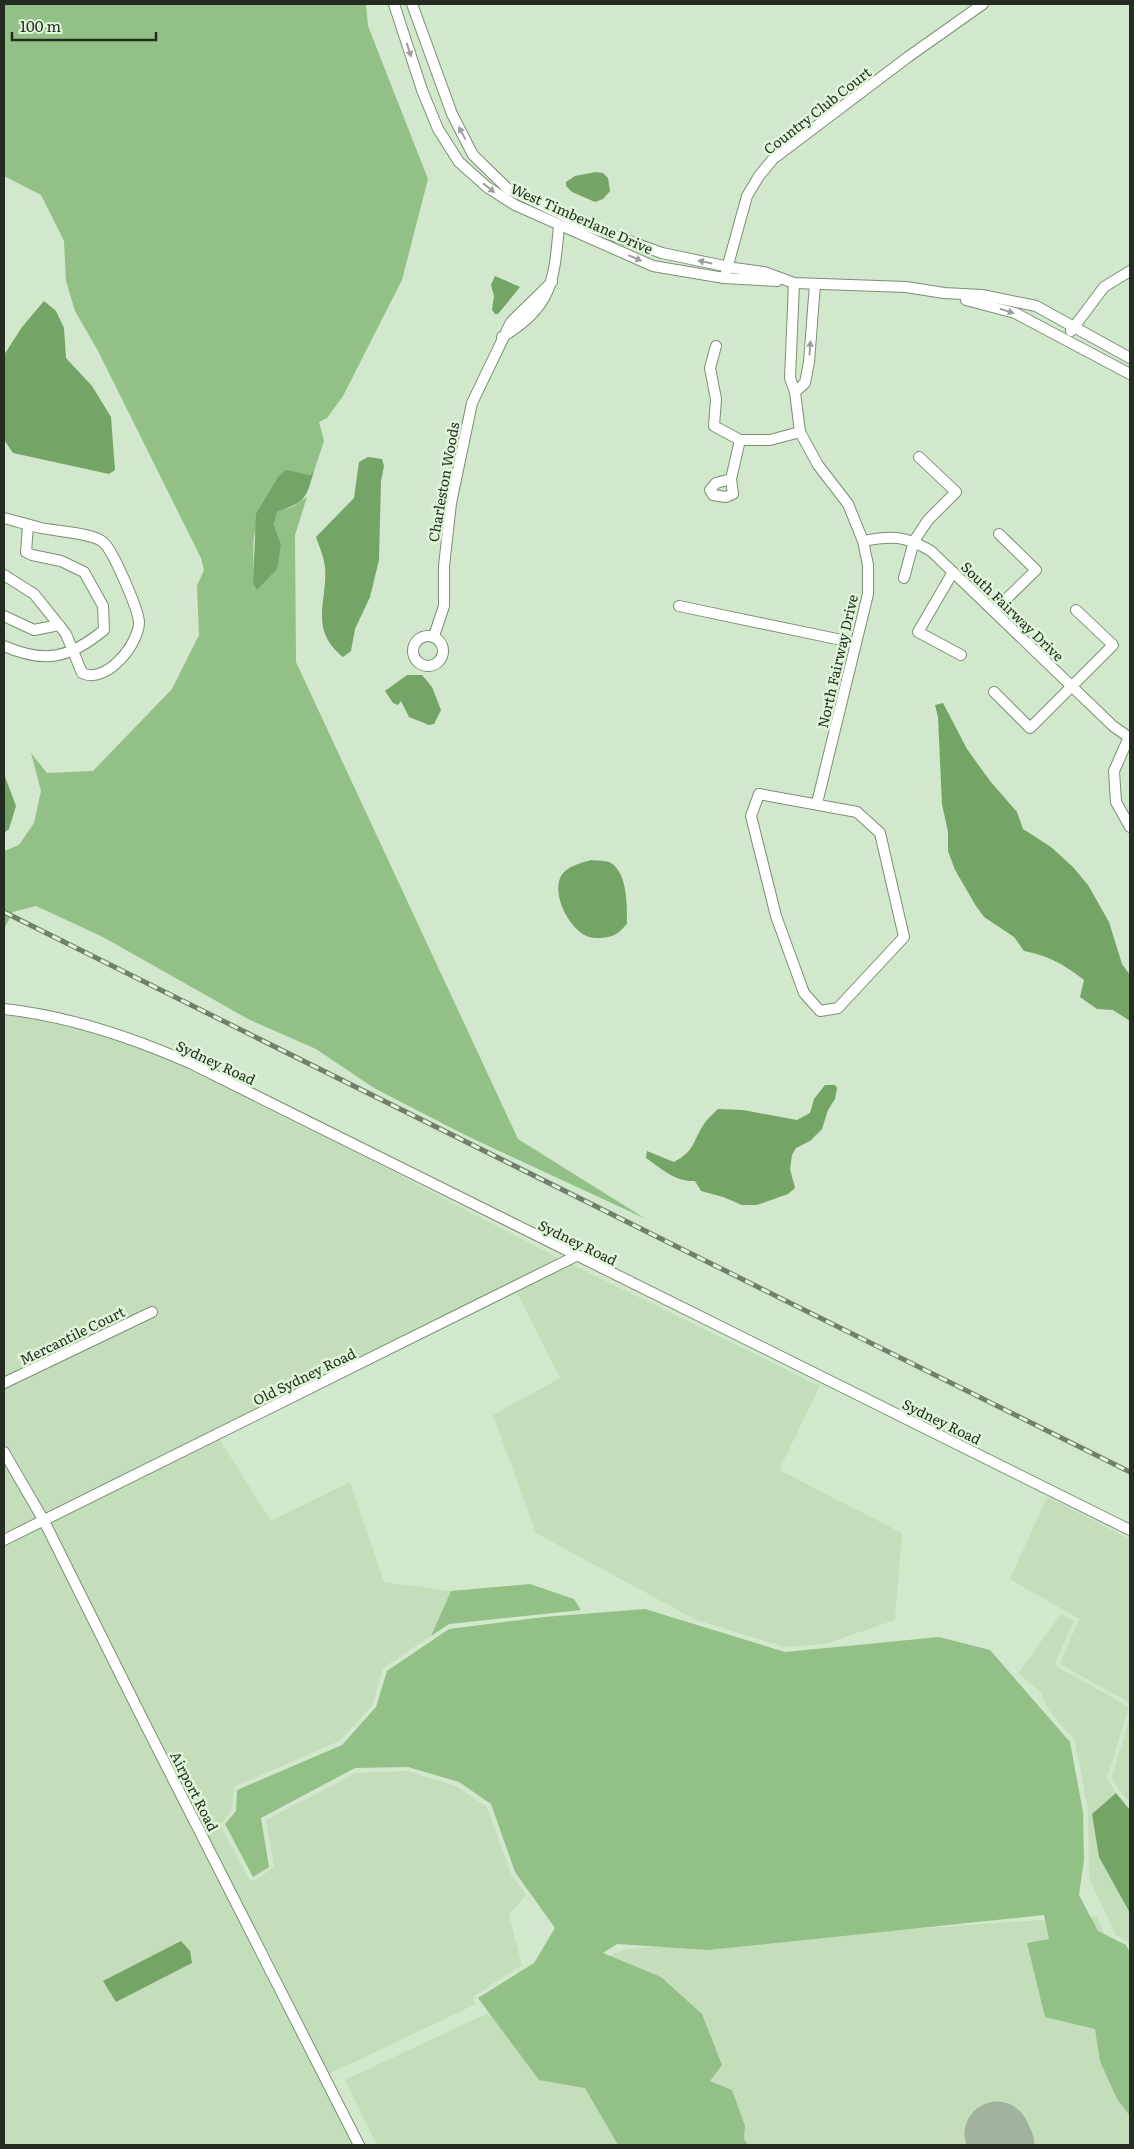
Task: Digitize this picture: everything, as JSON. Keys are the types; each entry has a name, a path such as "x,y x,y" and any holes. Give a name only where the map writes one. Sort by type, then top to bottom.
{"street":[{"name":"West Timberlane Drive","path":"394,4 422,90 438,129 459,162 504,199 559,226 653,266 724,278 906,287 944,293 982,295 1036,306 1130,358"},
{"name":"West Timberlane Drive","path":"412,4 452,114 473,155 508,189 584,225 654,250 764,272 790,282"},
{"name":"Country Club Court","path":"724,278 747,196 759,176 773,159 908,57 983,4"},
{"name":"Charleston Woods","path":"434,636 444,606 444,566 451,503 472,403 501,338 511,322 552,282 559,226"},
{"path":"1067,340 1073,326 1104,287 1130,271"},
{"name":"North Fairway Drive","path":"790,282 790,378 795,392 800,432 818,465 848,504 863,541 868,565 868,594 817,803"},
{"path":"795,392 804,383 809,362 815,284"},
{"name":"West Timberlane Drive","path":"944,293 952,298 974,301 1015,313 1130,374"},
{"path":"716,346 710,368 716,399 714,426 740,440 770,440 800,432"},
{"path":"731,479 740,440"},
{"path":"904,578 914,541 928,520 956,492 919,457"},
{"path":"4,518 85,536 103,542 118,564 139,622 133,641 115,667 98,675 88,676 82,673 66,634 59,625 34,594 4,574"},
{"path":"4,646 15,651 56,657 88,644 104,630 103,606 84,572 61,561 32,556 26,552 28,524"},
{"path":"994,611 1036,570 999,534"},
{"name":"South Fairway Drive","path":"863,541 887,536 914,541 931,551 1113,726 1130,737"},
{"path":"953,572 918,632 961,656"},
{"path":"679,606 856,643"},
{"path":"994,692 1030,728 1114,645 1076,610"},
{"path":"4,616 34,630 59,625"},
{"path":"1130,737 1114,771 1116,802 1130,828"},
{"path":"759,794 817,803 857,812 880,833 904,937 838,1008 820,1011 804,993 776,916 751,816 759,794"},
{"name":"Sydney Road","path":"4,1008 78,1023 138,1041 188,1063 1130,1530"},
{"name":"Old Sydney Road","path":"4,1540 576,1256"},
{"name":"Mercantile Court","path":"4,1383 152,1312"},
{"name":"Airport Road","path":"4,1452 44,1521 359,2145"}],"shaded area":[{"path":"4,4 366,4 368,26 428,179 402,280 343,396 327,418 319,422 324,441 314,471 310,475 286,471 276,483 262,511 254,537 253,584 257,590 281,544 274,525 277,512 294,506 307,497 295,535 296,662 518,1139 646,1219 465,1135 374,1088 316,1049 248,1019 103,937 36,906 13,912 4,929 4,851 19,845 34,823 41,791 31,753 47,773 93,771 172,689 199,635 197,586 204,570 201,558 98,351 75,311 66,281 64,241 41,195 4,176"},
{"path":"596,172 603,173 608,178 610,191 603,199 595,202 572,192 566,186 566,182 575,176"},
{"path":"495,276 520,287 498,314 495,314 492,310 494,296 491,285"},
{"path":"44,301 56,311 64,328 66,358 92,386 111,417 115,470 109,474 13,453 4,440 4,355 22,327"},
{"path":"368,457 382,459 384,466 381,481 379,560 370,597 355,629 351,651 343,657 332,646 326,636 323,625 325,567 323,555 316,537 354,498 359,462"},
{"path":"286,470 310,475 314,471 303,499 277,512 274,525 281,544 277,569 257,590 253,584 256,514 278,477"},
{"path":"407,675 422,675 432,687 441,710 434,724 429,725 409,717 401,701 398,705 393,703 385,691"},
{"path":"943,703 967,749 990,781 1017,812 1023,829 1051,847 1073,867 1088,885 1109,922 1122,964 1130,975 1130,1021 1113,1010 1097,1009 1080,997 1084,980 1056,961 1024,951 1014,937 984,917 976,906 955,870 948,851 948,832 942,804 938,717 935,705"},
{"path":"4,774 16,806 9,829 4,833"},
{"path":"591,860 611,863 617,868 624,883 627,924 610,937 595,938 582,933 569,920 560,902 558,893 561,876 570,867"},
{"path":"4,1014 77,1028 135,1046 187,1068 355,1152 560,1259 47,1514 12,1452 4,1444 4,1389 159,1314 154,1305 4,1378"},
{"path":"825,1085 835,1085 837,1088 835,1099 828,1110 822,1129 810,1141 796,1148 792,1155 790,1169 795,1188 788,1194 757,1205 742,1205 701,1191 695,1181 675,1177 646,1158 647,1151 674,1162 681,1158 693,1145 705,1122 718,1109 743,1110 797,1120 810,1113 814,1099"},
{"path":"571,1264 820,1386 779,1470 902,1533 895,1620 825,1644 784,1647 696,1620 536,1533 493,1415 560,1378 517,1293 503,1299"},
{"path":"224,1437 220,1440 271,1521 350,1482 384,1582 451,1591 431,1636 383,1668 372,1706 339,1741 234,1787 232,1810 220,1825 249,1879 254,1881 274,1867 266,1820 356,1773 407,1771 456,1786 487,1807 511,1874 526,1895 509,1915 522,1965 474,1996 473,2000 476,2004 329,2074 51,1523"},
{"path":"4,1461 37,1519 4,1534"},
{"path":"1047,1497 1130,1539 1130,1703 1060,1664 1079,1619 1010,1579"},
{"path":"41,1528 353,2145 4,2145 4,1545","holes":["192,1963 116,2002 103,1981"]},
{"path":"530,1584 574,1599 581,1610 449,1624 431,1636 451,1591"},
{"path":"645,1609 785,1652 939,1637 990,1650 1070,1742 1083,1812 1084,1860 1079,1895 1098,1931 1126,1945 1130,1953 1130,2116 1117,2099 1100,2061 1095,2029 1045,2017 1027,1943 1049,1939 1044,1915 708,1950 617,1944 603,1953 661,1977 702,2014 722,2065 710,2081 732,2090 745,2126 744,2139 748,2145 618,2145 585,2088 539,2080 478,1998 534,1963 555,1928 515,1872 491,1804 459,1782 408,1767 355,1768 261,1818 269,1867 253,1877 225,1824 236,1811 237,1790 342,1745 376,1707 387,1671 449,1629 544,1617"},
{"path":"1061,1614 1074,1621 1055,1662 1056,1666 1129,1707 1107,1778 1116,1793 1092,1814 1099,1857 1130,1913 1130,1943 1116,1935 1089,1878 1088,1811 1075,1741 1047,1708 1042,1693 1018,1673"},
{"path":"1130,1718 1130,1803 1111,1779"},
{"path":"1116,1793 1130,1810 1130,1913 1099,1857 1092,1814"},
{"path":"1097,1916 1130,1999 1130,2145 377,2145 345,2080 625,1949"},
{"path":"181,1941 190,1951 192,1963 116,2002 103,1981"}],"runway":[{"path":"997,2134 1002,2145"}],"railway":[{"path":"4,912 1130,1472"}]}
